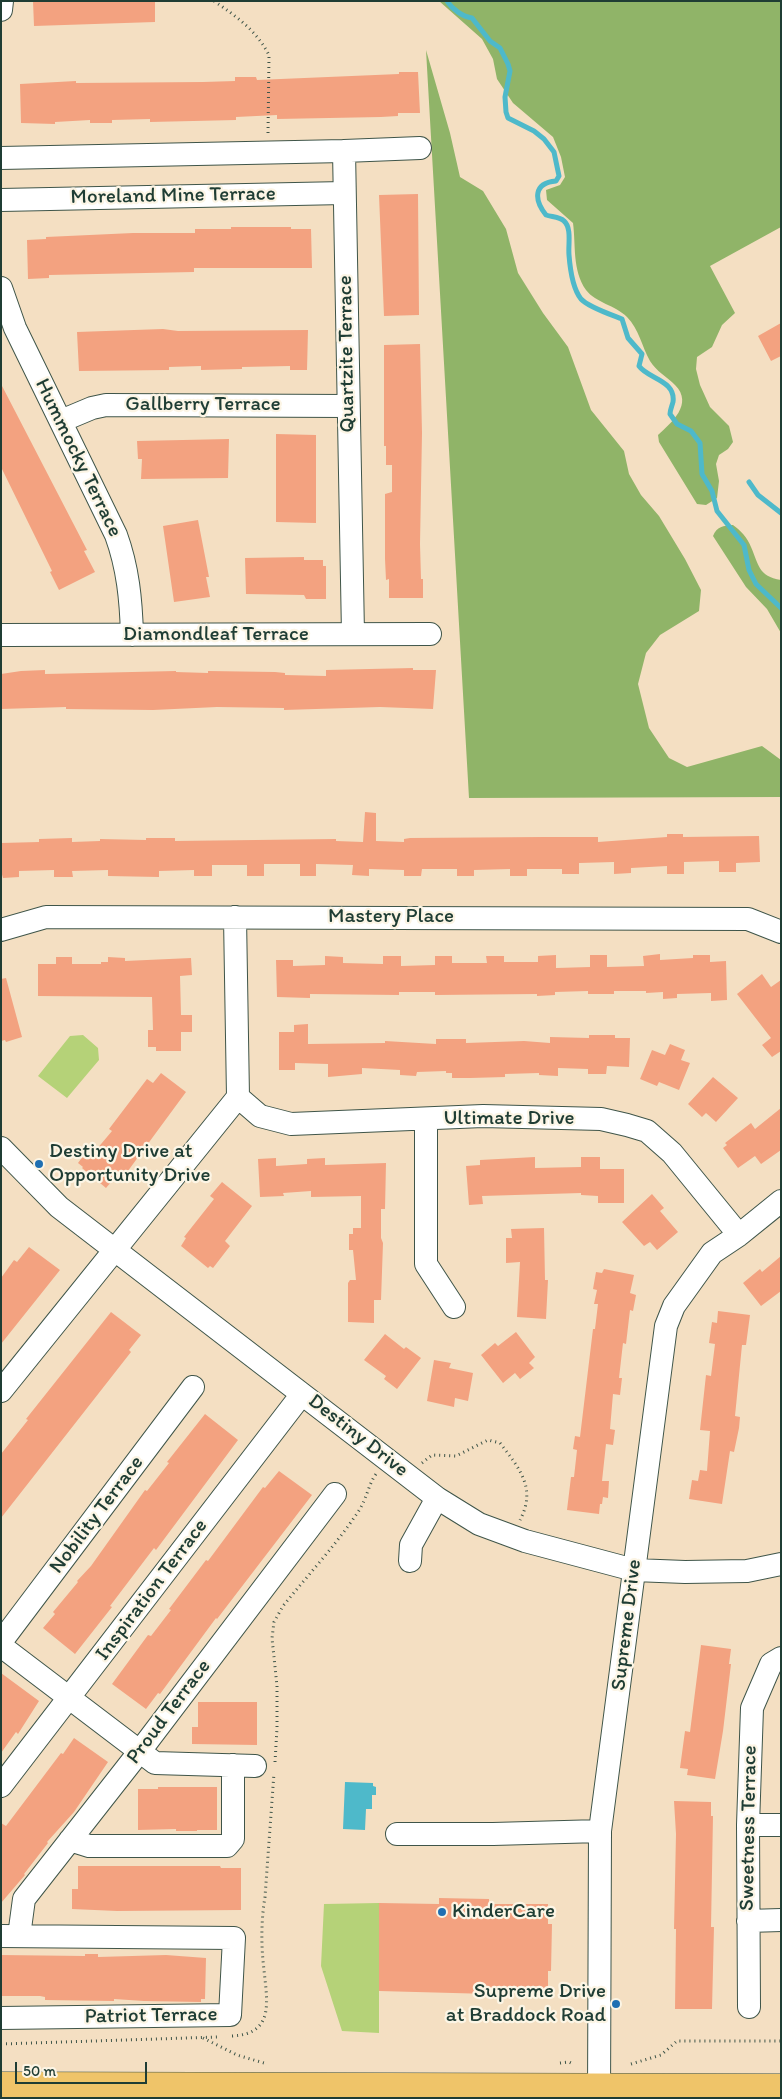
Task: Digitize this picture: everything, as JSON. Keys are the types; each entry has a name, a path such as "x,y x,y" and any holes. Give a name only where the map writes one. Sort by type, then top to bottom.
{"main road":[{"path":"1,2086 599,2093 781,2088"}],"street":[{"path":"1,10 2,1"},
{"path":"344,151 420,148"},
{"name":"Moreland Mine Terrace","path":"1,158 344,151"},
{"name":"Quartzite Terrace","path":"344,151 353,634"},
{"name":"Moreland Mine Terrace","path":"1,200 344,193"},
{"name":"Hummocky Terrace","path":"1,288 15,328 116,535 122,552 129,586 132,635"},
{"name":"Gallberry Terrace","path":"61,421 92,408 106,405 348,406"},
{"name":"Diamondleaf Terrace","path":"1,635 430,634"},
{"name":"Mastery Place","path":"1,930 46,917 235,917 748,919 781,932"},
{"path":"3,1387 238,1097 235,917"},
{"name":"Ultimate Drive","path":"238,1097 260,1116 291,1124 483,1116 601,1119 647,1131 672,1153 739,1235"},
{"path":"426,1119 426,1264 454,1307"},
{"name":"Destiny Drive","path":"1,1148 59,1207 437,1498 479,1524 511,1536 634,1570 747,1571 781,1564"},
{"name":"Supreme Drive","path":"599,2093 600,1831 666,1326 674,1306 712,1253 739,1235 781,1201"},
{"name":"Nobility Terrace","path":"1,1642 192,1387"},
{"name":"Inspiration Terrace","path":"1,1786 302,1394"},
{"name":"Proud Terrace","path":"10,1936 24,1899 140,1751 335,1494"},
{"path":"410,1561 411,1545 437,1498"},
{"path":"1,1646 154,1763 244,1766 233,1839 227,1846 88,1846 70,1840"},
{"name":"Sweetness Terrace","path":"749,2007 748,1825 752,1708 772,1664 781,1658"},
{"path":"748,1825 781,1825"},
{"path":"397,1834 600,1831"},
{"path":"748,1921 781,1920"},
{"name":"Patriot Terrace","path":"1,2018 230,2015 234,1938 10,1936"}],"path":[{"path":"214,1 250,28 268,55 268,152"},
{"path":"410,1476 424,1460 432,1455 456,1456 488,1440 500,1444 525,1480 524,1509 511,1536"},
{"path":"229,2036 246,2035 257,2027 265,2015 268,2003 264,1970 262,1915 265,1897 277,1728 277,1686 272,1638 274,1622 283,1606 358,1512 368,1494 372,1479 387,1458"},
{"path":"1,2044 220,2037"},
{"path":"202,2038 237,2055 259,2062 272,2063"},
{"path":"628,2068 630,2064 661,2055 677,2041 781,2041"},
{"path":"553,2065 569,2062 576,2067"}],"green space":[{"path":"439,1 781,1 781,227 710,266 735,313 722,325 712,347 697,357 696,369 700,385 710,407 729,426 733,442 728,449 719,455 716,464 719,481 717,498 706,505 697,504 659,442 658,435 674,419 681,406 680,392 675,385 652,365 635,327 627,317 595,298 586,290 578,274 573,223 547,200 546,190 560,185 565,177 561,157 553,137 513,103 497,79 493,59 482,39"},
{"path":"426,50 450,133 460,177 483,191 506,229 518,273 543,313 568,347 591,410 624,451 629,474 641,495 659,516 701,590 699,611 660,635 646,653 638,684 649,728 669,758 687,767 762,746 781,760 781,797 469,798"},
{"path":"733,525 748,540 760,569 768,576 781,580 781,633 767,609 746,587 713,536 718,528"},
{"path":"83,1035 98,1048 99,1060 67,1098 38,1076 70,1036"},
{"path":"379,1903 379,2033 342,2031 321,1966 324,1904"}],"water":[{"path":"345,1782 373,1783 373,1786 376,1787 376,1795 372,1795 372,1809 366,1809 365,1830 343,1829"}],"building":[{"path":"33,1 155,1 155,22 34,26"},
{"path":"399,72 418,72 420,113 398,113 398,116 381,117 277,119 277,115 236,117 236,120 150,122 150,119 112,120 112,123 90,123 90,120 55,122 55,124 21,123 20,84 76,81 76,83 235,81 235,77 256,77 257,80 399,74"},
{"path":"418,194 419,315 384,316 379,195"},
{"path":"231,227 311,229 312,268 194,268 194,272 49,275 49,278 28,279 27,240 46,239 46,237 133,233 195,233 195,229 231,229"},
{"path":"781,323 781,356 771,361 758,336"},
{"path":"163,329 178,331 308,330 307,370 290,370 290,366 201,370 201,366 169,367 169,370 79,371 77,332"},
{"path":"420,344 422,433 420,544 423,598 389,598 389,579 386,580 385,559 385,494 392,492 392,465 386,465 386,446 384,446 384,345"},
{"path":"1,384 87,550 84,551 95,572 59,590 50,572 52,571 1,467"},
{"path":"276,434 316,435 316,523 276,522"},
{"path":"229,439 228,478 141,479 142,459 138,459 137,441"},
{"path":"198,520 209,577 206,577 210,597 174,602 163,526"},
{"path":"304,557 304,560 323,560 323,566 326,566 326,599 306,599 304,595 246,594 245,558"},
{"path":"413,668 413,670 436,670 433,709 380,707 284,710 284,708 217,707 153,710 66,709 66,707 1,709 1,674 21,671 45,670 45,674 176,671 208,673 208,671 275,672 285,673 285,675 326,676 326,670"},
{"path":"365,812 376,813 376,841 404,842 404,839 410,838 598,837 598,842 667,837 667,834 683,834 683,837 759,836 760,862 736,863 736,872 719,872 719,861 684,862 684,874 667,874 667,866 631,868 631,873 614,874 614,862 579,863 579,874 562,874 562,869 527,869 527,876 510,876 510,869 474,870 474,876 457,876 457,869 422,869 421,876 404,876 404,870 369,869 369,876 352,875 353,865 316,864 316,876 300,876 300,864 264,864 264,876 247,876 247,865 212,865 212,876 194,876 194,870 159,871 159,877 108,876 108,870 72,871 73,877 54,877 54,870 19,871 19,877 3,878 1,871 1,843 39,842 39,839 72,838 72,842 100,841 100,839 146,840 146,838 175,838 175,841 336,839 336,841 363,842"},
{"path":"660,954 660,960 693,958 693,955 710,955 710,962 726,961 727,1000 711,1001 711,993 677,994 677,998 663,999 663,992 646,993 646,991 614,991 614,994 588,994 588,991 555,992 555,995 537,996 537,994 435,995 435,992 399,992 399,995 310,994 310,998 277,997 276,960 293,960 293,966 325,965 325,956 343,957 343,963 383,964 383,956 401,956 401,966 435,965 435,956 452,956 452,963 487,963 486,956 504,956 504,962 538,962 538,956 556,955 556,968 590,967 590,955 607,955 607,967 644,966 643,956"},
{"path":"56,957 72,957 72,964 101,964 101,962 108,962 108,957 125,958 125,961 191,958 192,975 180,976 181,1015 192,1015 192,1032 181,1032 181,1051 156,1051 156,1047 148,1047 148,1030 153,1030 152,997 38,996 38,964 56,964"},
{"path":"762,974 771,987 781,980 781,1051 772,1057 762,1045 771,1038 737,994"},
{"path":"6,978 22,1037 6,1042 5,1040 1,1041 1,979"},
{"path":"308,1024 308,1044 385,1043 385,1041 436,1044 436,1039 466,1039 466,1043 524,1041 550,1043 550,1037 589,1038 589,1035 615,1035 615,1038 630,1038 629,1067 607,1066 606,1074 588,1074 588,1069 558,1068 558,1076 539,1075 539,1073 505,1074 505,1077 470,1078 452,1078 452,1073 446,1073 446,1071 417,1072 416,1076 400,1075 400,1070 362,1068 362,1074 328,1077 328,1064 295,1063 295,1070 279,1070 279,1032 294,1032 294,1025"},
{"path":"670,1044 685,1050 681,1060 690,1063 679,1090 659,1082 657,1086 640,1079 652,1050 665,1055"},
{"path":"161,1073 186,1092 122,1179 117,1175 106,1188 78,1163 86,1152 91,1156 112,1131 109,1129 147,1079 153,1083"},
{"path":"713,1077 738,1098 716,1122 706,1113 702,1117 688,1104"},
{"path":"781,1108 781,1150 761,1164 755,1156 738,1168 723,1148 727,1145 725,1143 751,1123 755,1129"},
{"path":"535,1157 535,1168 581,1167 581,1157 600,1157 600,1169 624,1169 624,1203 598,1203 598,1196 581,1195 581,1193 482,1196 483,1204 469,1205 466,1166 480,1165 480,1160"},
{"path":"276,1158 276,1166 307,1164 307,1159 325,1158 325,1165 386,1163 385,1209 381,1209 381,1238 383,1243 381,1300 374,1300 374,1323 348,1322 348,1283 350,1280 356,1280 353,1250 349,1250 349,1234 353,1234 353,1228 361,1228 361,1196 311,1197 311,1191 283,1193 284,1196 260,1197 258,1159"},
{"path":"222,1182 252,1206 225,1241 230,1246 213,1268 210,1266 208,1268 181,1246 186,1238 184,1237 214,1199 210,1196"},
{"path":"652,1194 664,1208 660,1211 678,1232 657,1250 650,1242 644,1246 622,1222"},
{"path":"544,1228 545,1280 548,1280 546,1319 517,1317 520,1262 506,1263 506,1238 512,1238 511,1229"},
{"path":"29,1247 60,1270 1,1344 1,1278 14,1260 17,1262"},
{"path":"781,1256 781,1291 761,1306 743,1283 760,1269 762,1272"},
{"path":"604,1269 634,1275 630,1293 636,1295 633,1311 630,1310 626,1344 623,1343 619,1378 622,1378 620,1395 613,1394 610,1429 615,1430 613,1445 606,1444 602,1481 609,1481 608,1498 603,1497 599,1514 567,1510 577,1450 573,1449 575,1436 580,1437 593,1329 595,1329 598,1304 594,1304 597,1290 593,1289 596,1272 602,1273"},
{"path":"718,1311 750,1315 746,1345 742,1345 735,1416 740,1417 739,1428 734,1452 730,1451 722,1504 689,1499 692,1480 698,1481 700,1470 707,1471 710,1431 700,1430 706,1375 711,1376 715,1344 709,1343 712,1322 717,1323"},
{"path":"111,1312 141,1335 129,1350 131,1352 1,1518 1,1454 28,1420 26,1419"},
{"path":"516,1332 535,1357 529,1363 534,1368 520,1379 515,1373 503,1383 481,1355 495,1343 498,1346"},
{"path":"385,1334 404,1349 406,1347 421,1358 397,1389 384,1379 386,1376 364,1360"},
{"path":"434,1360 451,1363 449,1368 473,1373 468,1401 455,1398 454,1407 427,1401"},
{"path":"205,1414 238,1440 75,1654 43,1628 55,1614 53,1612 77,1581 91,1566 145,1490 147,1491"},
{"path":"279,1471 312,1495 216,1618 160,1694 158,1693 146,1709 112,1684 148,1635 151,1636 171,1610 169,1609 206,1560 208,1561 263,1487 265,1488"},
{"path":"701,1645 731,1649 723,1731 715,1779 687,1775 688,1769 680,1768 685,1731 690,1732"},
{"path":"1,1673 39,1701 18,1734 16,1732 1,1753"},
{"path":"198,1702 257,1702 257,1745 192,1744 192,1727 198,1727"},
{"path":"74,1738 108,1762 74,1812 47,1842 25,1875 1,1903 1,1823 6,1826"},
{"path":"158,1787 217,1787 217,1830 138,1830 138,1789 158,1789"},
{"path":"674,1801 711,1802 711,1816 713,1816 711,1927 714,1927 712,2009 675,2009 676,1834"},
{"path":"78,1866 220,1866 221,1868 241,1868 241,1910 117,1911 72,1909 72,1889 78,1889"},
{"path":"439,1898 489,1899 489,1904 548,1904 548,1924 552,1924 551,1971 548,1971 548,1991 490,1991 490,1994 379,1991 379,1903 439,1904"},
{"path":"85,1954 98,1954 98,1957 166,1955 206,1958 205,1999 201,1999 201,2002 114,1999 114,2001 45,2000 45,1997 40,1996 1,1996 1,1955 85,1956"}],"waterway":[{"path":"447,1 458,12 472,18 490,41 500,48 510,71 505,97 508,118 534,131 544,139 554,152 559,176 556,181 548,182 540,189 538,193 539,204 546,215 564,221 568,228 571,272 578,295 589,305 622,319 628,338 642,354 639,366 666,384 670,389 673,395 670,414 677,424 691,431 700,443 702,474 712,491 717,511 744,545 749,570 756,584 781,608"},
{"path":"749,482 758,495 781,513"}],"place":[{"name":"Destiny Drive at Opportunity Drive","path":"39,1164"},
{"name":"KinderCare","path":"442,1912"},
{"name":"Supreme Drive at Braddock Road","path":"616,2004"}]}
